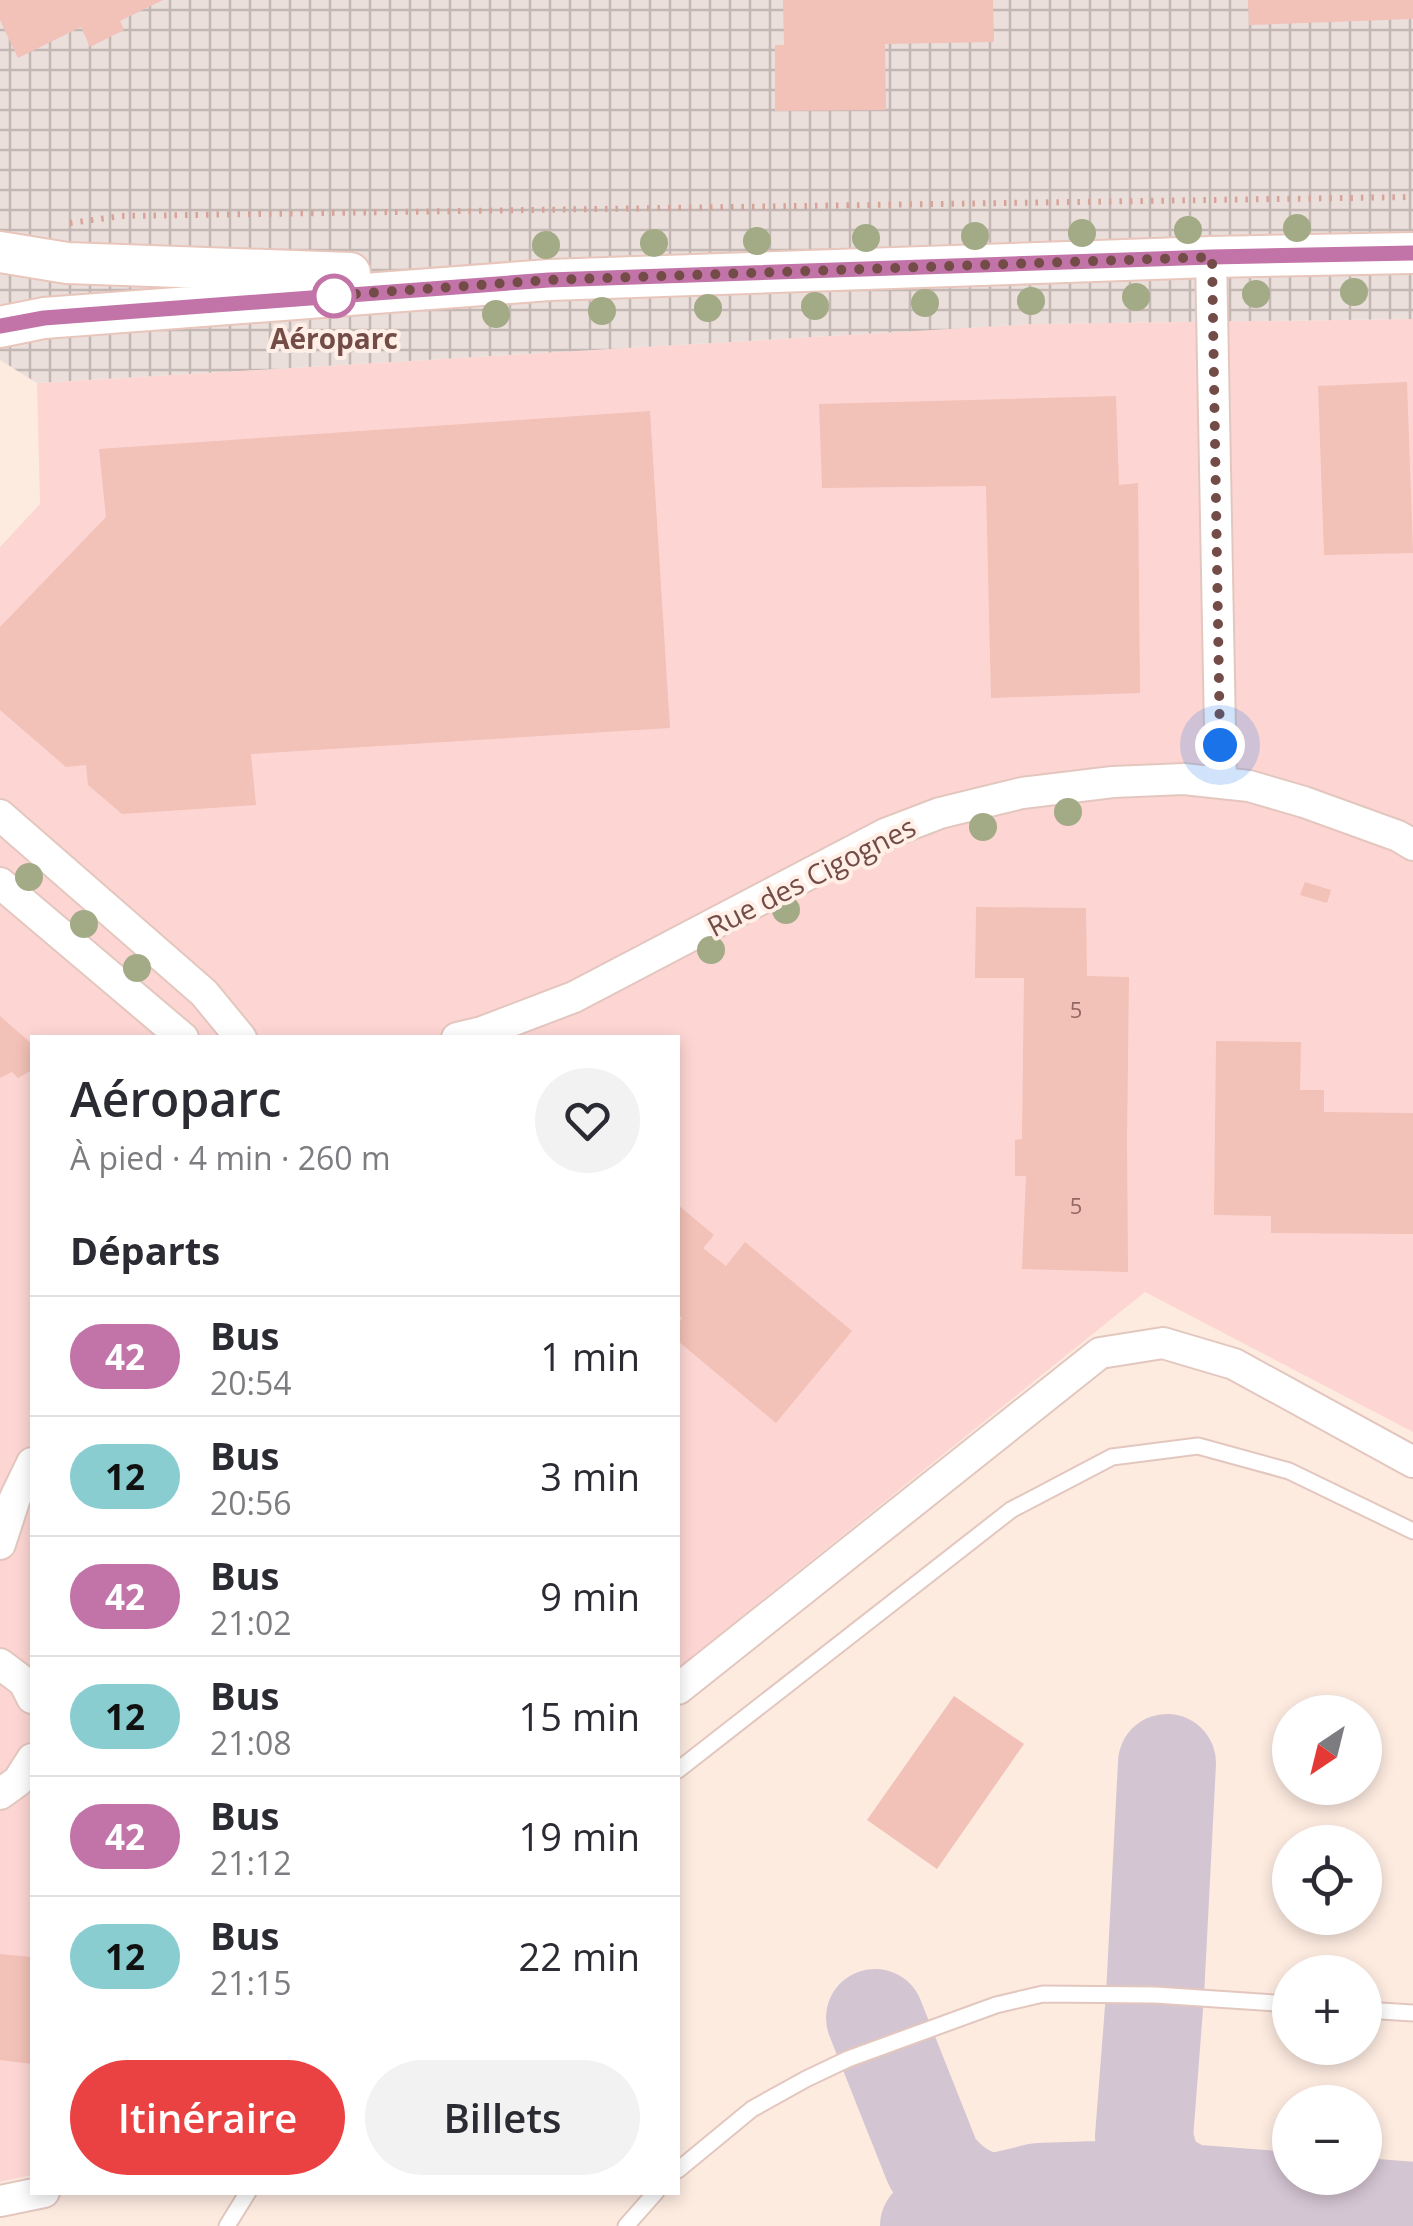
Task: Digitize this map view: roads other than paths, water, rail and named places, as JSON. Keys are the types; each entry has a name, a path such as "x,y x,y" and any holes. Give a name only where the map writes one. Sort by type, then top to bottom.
{"main road":[{"path":"0,252 67,263 549,280"},
{"path":"0,326 44,318 549,280 1413,253"}],"street":[{"path":"1212,257 1220,783"},
{"name":"Rue des Cigognes","path":"469,1035 574,998 885,834 940,813 1022,793 1113,782 1184,779 1249,786 1304,802 1413,845"},
{"path":"0,815 204,994 238,1035"},
{"path":"0,883 179,1035"},
{"path":"680,1687 1100,1352 1163,1343 1234,1364 1413,1462"},
{"path":"0,1544 30,1467"},
{"path":"0,1664 24,1682 30,1694"},
{"path":"0,1794 18,1781 30,1762"},
{"path":"0,2201 30,2195"}],"lane":[{"path":"680,1768 1011,1510 1112,1457 1198,1446 1289,1470 1413,1531"},
{"path":"680,2168 752,2108 806,2079 848,2059 996,2005 1043,1994 1272,2003"},
{"path":"1382,2011 1413,2013"},
{"path":"226,2226 246,2195"},
{"path":"626,2226 653,2195"}],"place":[{"name":"Aéroparc","path":"334,296"}]}
